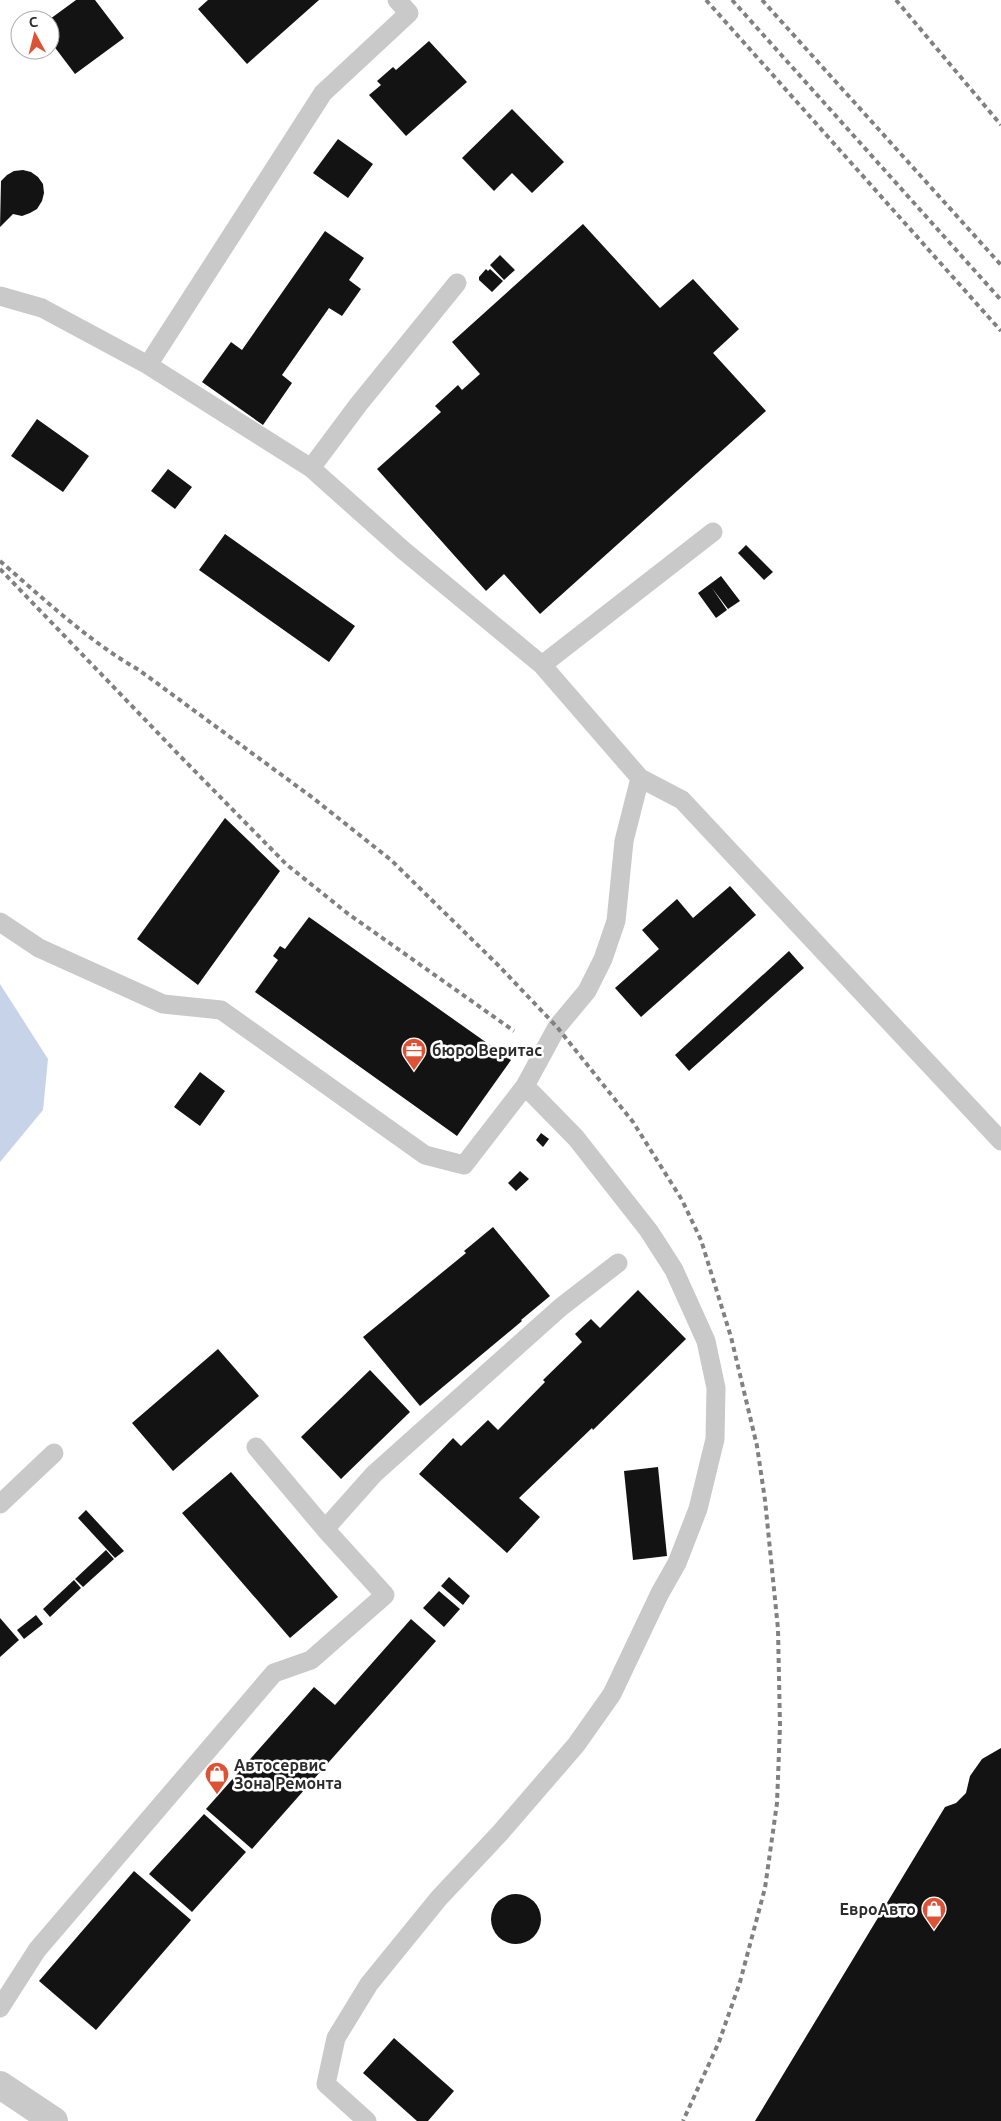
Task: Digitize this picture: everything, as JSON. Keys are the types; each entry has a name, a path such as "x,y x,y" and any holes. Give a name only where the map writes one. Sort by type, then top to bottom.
{"street":[{"path":"0,2085 54,2121"}],"lane":[{"path":"148,365 323,94 409,13 397,0"},
{"path":"311,468 358,405 457,283"},
{"path":"0,296 42,308 148,365 311,468 403,550 542,664 640,778 682,800 1001,1141"},
{"path":"542,664 713,532"},
{"path":"0,922 40,948 163,1004 221,1010 425,1155 464,1165 525,1086 558,1027 587,992 604,959 616,921 624,842 640,778"},
{"path":"367,2121 326,2084 336,2038 369,1984 440,1898 576,1746 612,1694 660,1593 678,1563 698,1509 715,1438 716,1388 706,1341 674,1270 649,1231 576,1138 525,1086"},
{"path":"325,1529 381,1468 561,1307 618,1263"},
{"path":"0,2008 37,1950 274,1673 311,1660 385,1595 325,1529 256,1448"},
{"path":"0,1504 54,1454"}],"water":[{"path":"0,984 48,1059 43,1110 0,1162"}],"building":[{"path":"76,0 95,0 124,38 75,74 60,54 60,12"},
{"path":"208,0 319,0 247,64 198,9"},
{"path":"429,41 467,82 406,136 369,95 381,85 377,81 393,67 396,70"},
{"path":"512,109 564,162 532,193 512,173 494,191 462,158"},
{"path":"338,139 373,164 348,198 313,173"},
{"path":"23,170 31,172 43,184 44,193 42,201 37,209 30,213 22,216 13,214 0,227 1,181 14,171"},
{"path":"583,224 660,308 693,279 739,329 713,353 766,411 540,614 504,574 486,591 377,469 441,412 435,406 458,385 462,390 480,374 452,342"},
{"path":"325,231 364,258 349,280 361,289 342,316 329,308 282,375 292,383 263,425 202,382 231,342 242,350"},
{"path":"500,255 515,270 504,280 490,265"},
{"path":"486,269 488,271 490,269 503,281 492,292 479,280 479,277"},
{"path":"37,419 89,456 63,492 11,456"},
{"path":"168,469 192,487 175,509 151,491"},
{"path":"225,534 355,626 329,662 199,570"},
{"path":"746,545 773,572 764,580 738,553"},
{"path":"721,576 740,601 728,609 712,588 727,610 716,618 698,593"},
{"path":"225,818 280,871 198,985 137,939"},
{"path":"730,886 756,915 641,1017 615,988 659,949 642,930 677,899 693,918"},
{"path":"309,917 511,1060 457,1136 255,992 278,960 273,956 280,946 285,949"},
{"path":"789,951 804,968 689,1071 675,1055"},
{"path":"200,1072 225,1091 200,1126 174,1107"},
{"path":"541,1133 549,1139 543,1147 536,1140"},
{"path":"520,1171 529,1179 516,1191 508,1183"},
{"path":"493,1227 550,1296 420,1406 363,1337 466,1253 464,1251"},
{"path":"638,1290 686,1339 593,1430 592,1428 519,1498 540,1517 507,1553 419,1474 453,1438 461,1446 488,1420 498,1430 545,1382 543,1380 582,1342 575,1334 591,1319 600,1328"},
{"path":"218,1349 259,1396 173,1471 132,1423"},
{"path":"370,1370 410,1412 341,1479 301,1437"},
{"path":"658,1467 667,1556 633,1560 624,1471"},
{"path":"231,1472 338,1597 290,1638 182,1513"},
{"path":"86,1510 124,1551 115,1558 78,1518"},
{"path":"106,1550 114,1559 83,1587 75,1579"},
{"path":"449,1577 470,1596 463,1605 441,1586"},
{"path":"74,1580 81,1588 50,1617 43,1609"},
{"path":"439,1591 460,1609 444,1627 423,1608"},
{"path":"36,1615 43,1624 24,1639 17,1630"},
{"path":"0,1618 19,1640 0,1657"},
{"path":"411,1619 436,1641 252,1849 206,1809 314,1687 335,1705"},
{"name":"ЕвроАвто","path":"1001,1748 1001,2121 755,2121 945,1807 956,1803 966,1793 970,1776 982,1759"},
{"path":"204,1814 246,1852 192,1912 149,1874"},
{"path":"134,1871 191,1920 96,2030 39,1981"},
{"path":"516,1894 530,1898 537,1905 541,1919 537,1933 530,1940 516,1944 502,1940 495,1933 491,1919 495,1905 502,1898"},
{"path":"394,2038 454,2091 428,2121 417,2121 363,2073"}],"railway":[{"path":"706,0 1001,331"},
{"path":"732,0 1001,300"},
{"path":"762,0 1001,265"},
{"path":"896,0 1001,125"},
{"path":"0,561 84,633 139,670 313,798 391,860 499,966 557,1027 633,1122 682,1200 701,1240 731,1337 757,1446 765,1500 778,1629 780,1726 777,1803 765,1888 740,1982 719,2042 683,2121"},
{"path":"0,569 286,864 347,913 514,1031"}],"place":[{"name":"бюро Веритас","path":"414,1071"},
{"name":"Автосервис Зона Ремонта","path":"217,1795"},
{"name":"ЕвроАвто","path":"934,1930"}]}
